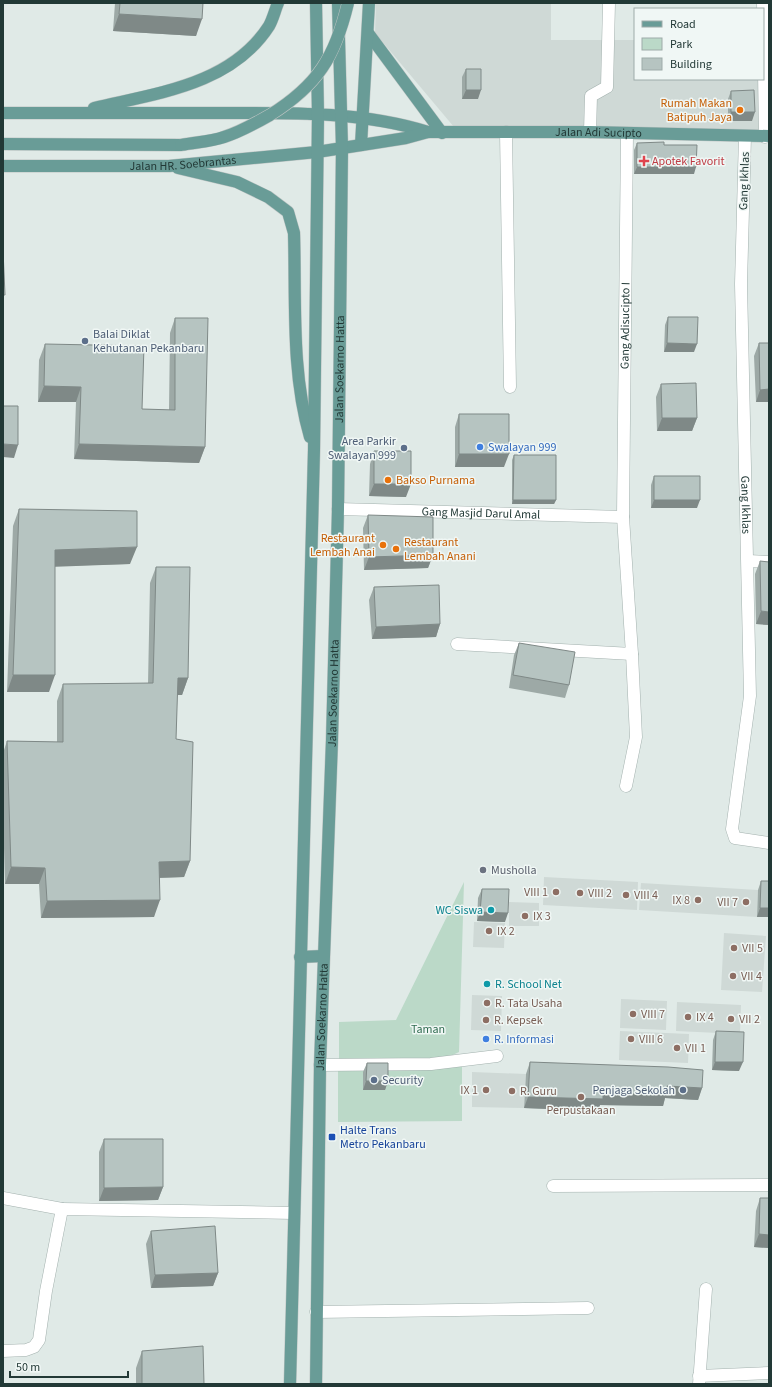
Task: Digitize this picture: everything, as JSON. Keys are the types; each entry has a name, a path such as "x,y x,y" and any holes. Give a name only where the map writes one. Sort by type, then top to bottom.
{"main road":[{"path":"75,113 178,89 217,72 247,53 269,25 278,3"},
{"name":"Jalan Soekarno Hatta","path":"290,1384 314,450 318,115 316,3"},
{"name":"Jalan Soekarno Hatta","path":"316,1384 320,1065 332,740 338,508 342,148 338,3"},
{"path":"3,144 181,145 223,138 257,123 297,98 316,79 333,49 343,26 348,3"},
{"path":"361,145 361,118 369,3"},
{"path":"368,33 442,133"},
{"path":"3,113 257,113 361,118"},
{"name":"Jalan Adi Sucipto","path":"361,118 407,126 428,132 442,133 590,132 767,136"},
{"name":"Jalan Adi Sucipto","path":"361,145 406,138 428,132"},
{"name":"Jalan HR. Soebrantas","path":"3,166 169,166 317,152 361,145"},
{"path":"169,166 237,182 268,197 288,212 294,233 297,364 304,415 314,450"},
{"path":"300,957 323,956"}],"street":[{"path":"590,132 590,96 607,87 609,3"},
{"path":"764,36 767,136"},
{"path":"506,132 510,387"},
{"name":"Gang Adisucipto I","path":"626,786 636,737 623,517 627,134"},
{"name":"Gang Ikhlas","path":"745,136 741,284 750,696 732,829 735,838 769,843"},
{"name":"Gang Masjid Darul Amal","path":"338,508 623,517"},
{"path":"748,561 769,562"},
{"path":"457,644 632,654"},
{"path":"320,1065 431,1064 497,1056"},
{"path":"553,1186 769,1185"},
{"path":"3,1198 62,1209 294,1213"},
{"path":"3,1350 26,1350 34,1347 39,1340 46,1292 62,1209"},
{"path":"706,1289 699,1380 769,1373"},
{"path":"316,1312 588,1308"}],"shaded area":[{"path":"376,3 551,3 551,40 634,40 634,80 763,80 769,130 454,127 375,33"},
{"path":"544,877 638,882 637,910 543,905"},
{"path":"641,883 758,890 757,917 639,910"},
{"name":"IX 3","path":"509,902 539,903 539,926 509,926"},
{"name":"IX 2","path":"474,922 505,923 504,948 473,947"},
{"path":"724,933 766,936 762,992 721,990"},
{"path":"472,995 502,996 501,1031 471,1030"},
{"path":"621,999 667,1001 666,1030 620,1028"},
{"path":"677,1002 741,1005 740,1034 676,1031"},
{"path":"620,1031 689,1034 688,1063 619,1060"},
{"path":"472,1072 526,1074 524,1108 472,1107"}],"green space":[{"name":"Taman","path":"464,882 459,1052 440,1061 339,1060 339,1022 396,1020"},
{"name":"Taman","path":"462,1061 462,1121 338,1122 338,1067"}],"building":[{"path":"120,3 203,3 202,19 119,14"},
{"path":"466,69 481,69 481,90 466,90"},
{"path":"754,90 755,112 731,112 731,91"},
{"path":"664,142 664,145 697,145 696,167 637,167 637,143"},
{"path":"3,250 5,295 3,295"},
{"path":"668,317 698,317 697,344 667,343"},
{"path":"175,318 208,318 205,447 79,444 81,387 44,386 45,344 144,346 142,409 175,410"},
{"path":"759,343 769,343 769,389 760,390"},
{"path":"696,383 697,418 662,418 661,384"},
{"path":"3,406 18,406 18,445 3,444"},
{"name":"Swalayan 999","path":"459,414 509,414 509,454 459,454"},
{"path":"374,451 411,451 411,484 374,484"},
{"path":"514,455 556,455 556,500 513,500"},
{"path":"654,476 700,476 700,500 654,500"},
{"path":"19,509 137,511 137,547 55,550 55,675 13,675"},
{"name":"Restaurant Lembah Anani","path":"368,515 433,517 433,555 369,557"},
{"path":"760,561 769,562 769,612 761,611"},
{"path":"156,567 190,567 188,678 178,678 176,739 193,742 190,861 159,862 160,900 47,901 45,868 11,867 7,741 63,742 63,684 153,683"},
{"path":"439,585 440,624 376,627 374,587"},
{"path":"519,643 575,652 569,685 513,675"},
{"path":"761,881 769,881 769,908 760,908"},
{"path":"482,889 509,889 508,913 480,912"},
{"path":"716,1031 744,1032 743,1062 715,1062"},
{"path":"530,1062 668,1067 703,1070 702,1088 667,1086 667,1094 603,1094 603,1099 528,1097"},
{"path":"367,1063 388,1063 388,1081 366,1081"},
{"path":"104,1139 163,1139 163,1187 104,1188"},
{"path":"760,1198 769,1198 769,1235 759,1234"},
{"path":"215,1226 218,1273 155,1275 151,1231"},
{"path":"203,1346 204,1384 142,1384 142,1351"}],"place":[{"name":"Rumah Makan Batipuh Jaya","path":"740,110"},
{"name":"Apotek Favorit","path":"644,161"},
{"name":"Balai Diklat Kehutanan Pekanbaru","path":"85,341"},
{"name":"Swalayan 999","path":"480,447"},
{"name":"Area Parkir Swalayan 999","path":"404,448"},
{"name":"Bakso Purnama","path":"388,480"},
{"name":"Restaurant Lembah Anai","path":"383,545"},
{"name":"Restaurant Lembah Anani","path":"396,549"},
{"name":"Musholla","path":"483,870"},
{"name":"VIII 1","path":"556,892"},
{"name":"VIII 2","path":"580,893"},
{"name":"VIII 4","path":"626,895"},
{"name":"IX 8","path":"698,900"},
{"name":"VII 7","path":"746,902"},
{"name":"WC Siswa","path":"491,910"},
{"name":"IX 3","path":"525,916"},
{"name":"IX 2","path":"489,931"},
{"name":"VII 5","path":"734,948"},
{"name":"VII 4","path":"733,976"},
{"name":"R. School Net","path":"487,984"},
{"name":"R. Tata Usaha","path":"487,1003"},
{"name":"VIII 7","path":"633,1014"},
{"name":"IX 4","path":"688,1017"},
{"name":"VII 2","path":"731,1019"},
{"name":"R. Kepsek","path":"486,1020"},
{"name":"R. Informasi","path":"486,1039"},
{"name":"VIII 6","path":"631,1039"},
{"name":"VII 1","path":"677,1048"},
{"name":"Security","path":"374,1080"},
{"name":"IX 1","path":"486,1090"},
{"name":"Penjaga Sekolah","path":"683,1090"},
{"name":"R. Guru","path":"512,1091"},
{"name":"Perpustakaan","path":"581,1097"},
{"name":"Halte Trans Metro Pekanbaru","path":"332,1137"}]}
